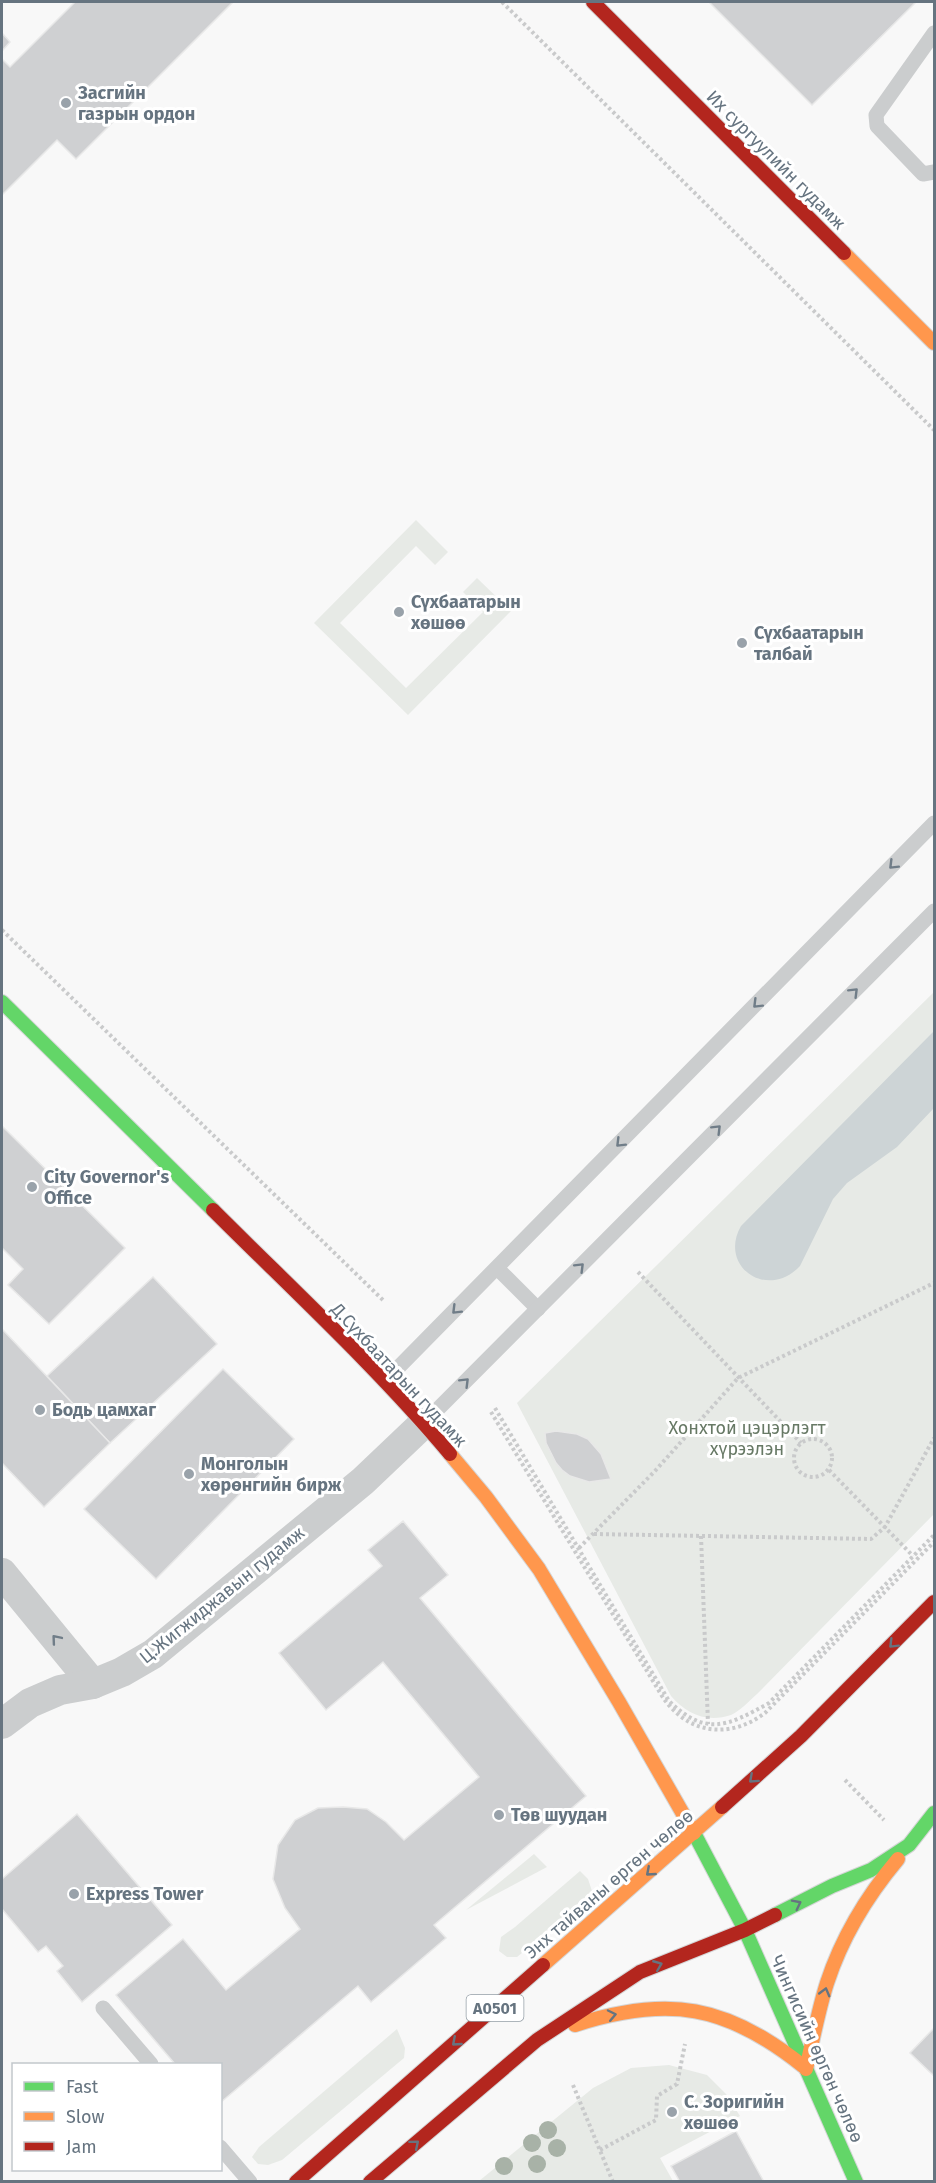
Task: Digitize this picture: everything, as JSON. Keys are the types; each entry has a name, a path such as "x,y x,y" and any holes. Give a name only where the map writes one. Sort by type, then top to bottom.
{"main road":[{"name":"Их сургуулийн гудамж","path":"593,2 934,343"},
{"name":"Д.Сүхбаатарын гудамж","path":"2,1002 385,1381 424,1423 486,1497 539,1569 619,1702 694,1833 745,1930"},
{"name":"Энх тайваны өргөн чөлөө","path":"296,2181 694,1833 801,1736 934,1602"},
{"name":"A0501","path":"370,2181 537,2040 640,1972 745,1930 832,1886 870,1870 909,1845 934,1813"},
{"path":"537,2040 586,2021 616,2014 650,2008 685,2009 719,2015 751,2028 780,2045 806,2069 827,1984 842,1946 860,1910 883,1876 909,1845"},
{"name":"Чингисийн өргөн чөлөө","path":"745,1930 856,2181"}],"street":[{"name":"Ц.Жигжиджавын гудамж","path":"2,1724 30,1703 60,1690 93,1684 122,1672 153,1654 363,1481 424,1423"},
{"path":"2,1573 93,1684"}],"lane":[{"path":"934,33 876,115 877,126 923,174 934,172"},
{"path":"385,1381 934,823"},
{"path":"424,1423 934,911"},
{"path":"497,1268 538,1309"},
{"path":"103,2008 150,2063"},
{"path":"222,2149 250,2181"}],"path":[{"path":"502,2 934,430"},
{"path":"2,930 385,1302"},
{"path":"638,1272 801,1443"},
{"path":"579,1548 655,1471 738,1378 934,1283"},
{"path":"934,1535 769,1703 726,1723 708,1725 681,1713 669,1701 579,1548 493,1410 670,1709 693,1725 714,1730 734,1729 752,1723 765,1713 934,1542"},
{"path":"594,1534 871,1539 885,1527 934,1438"},
{"path":"812,1439 825,1443 833,1458 829,1470 818,1478 806,1477 800,1473 796,1468 794,1454 801,1443 812,1439"},
{"path":"829,1470 913,1556"},
{"path":"701,1536 708,1725"},
{"path":"844,1780 884,1820"},
{"path":"600,2150 656,2120 657,2096 677,2084 685,2043"},
{"path":"573,2085 613,2181"}],"green space":[{"path":"416,520 448,552 435,565 416,546 340,623 406,688 483,612 463,592 477,578 511,611 408,715 314,623"},
{"name":"Хонхтой цэцэрлэгт хүрээлэн","path":"934,992 934,1514 741,1708 731,1715 722,1717 698,1715 683,1708 671,1696 517,1403"},
{"path":"534,1854 547,1867 466,1910"},
{"path":"580,1871 588,1879 592,1891 576,1909 517,1957 507,1957 499,1951 501,1937"},
{"path":"397,2029 405,2048 404,2058 282,2160 268,2165 258,2164 252,2157 259,2147"},
{"path":"669,2065 707,2075 726,2094 740,2116 660,2158 673,2181 479,2181 593,2088 631,2068"}],"shaded area":[{"path":"934,1031 934,1108 897,1147 847,1183 833,1199 800,1266 787,1276 774,1280 761,1279 750,1274 741,1265 736,1254 736,1241 741,1226"}],"building":[{"name":"Засгийн газрын ордон","path":"75,2 233,2 76,159 57,140 2,195 2,59 10,67"},
{"path":"709,2 916,2 812,105"},
{"path":"2,33 10,42 2,51"},
{"name":"City Governor's Office","path":"2,1126 125,1248 49,1324 8,1285 23,1269 2,1248"},
{"path":"153,1277 217,1344 110,1443 47,1376"},
{"name":"Бодь цамхаг","path":"2,1329 110,1443 44,1507 2,1463"},
{"name":"Монголын хөрөнгийн бирж","path":"223,1369 294,1439 156,1579 84,1509"},
{"path":"556,1431 577,1434 588,1439 601,1454 611,1479 589,1482 570,1476 562,1470 546,1443 545,1433"},
{"name":"Төв шуудан","path":"403,1521 448,1575 420,1598 586,1796 434,1925 446,1938 371,2002 358,1986 222,2101 222,2063 174,2063 116,1995 183,1939 226,1990 300,1929 285,1908 273,1879 278,1845 295,1820 318,1808 367,1809 386,1822 404,1840 479,1777 383,1662 326,1710 279,1653 382,1566 368,1550"},
{"name":"Express Tower","path":"77,1814 172,1925 82,2002 57,1971 63,1966 46,1946 38,1952 2,1909 2,1879"},
{"path":"934,2028 934,2076 910,2053"},
{"path":"736,2131 764,2182 680,2182 671,2166"}],"traffic: fast":[{"path":"2,1002 213,1210"},
{"path":"775,1915 832,1886 871,1870 909,1845 934,1813"},
{"path":"694,1833 745,1930 856,2182"}],"traffic: slow":[{"path":"844,253 934,343"},
{"path":"450,1454 486,1497 539,1569 694,1833"},
{"path":"543,1965 722,1807"},
{"path":"806,2069 818,2015 840,1949 866,1902 898,1859"},
{"path":"575,2025 639,2010 695,2011 722,2018 748,2030 775,2045 803,2066"}],"traffic: jam":[{"path":"593,2 844,253"},
{"path":"213,1210 364,1360 450,1454"},
{"path":"722,1807 801,1736 934,1602"},
{"path":"370,2182 537,2040 640,1972 745,1930 775,1915"},
{"path":"296,2182 543,1965"}],"place":[{"name":"Засгийн газрын ордон","path":"66,103"},
{"name":"Сүхбаатарын хөшөө","path":"399,612"},
{"name":"Сүхбаатарын талбай","path":"742,643"},
{"name":"City Governor's Office","path":"32,1187"},
{"name":"Бодь цамхаг","path":"40,1410"},
{"name":"Монголын хөрөнгийн бирж","path":"189,1474"},
{"name":"Төв шуудан","path":"499,1815"},
{"name":"Express Tower","path":"74,1894"},
{"name":"С. Зоригийн хөшөө","path":"672,2112"}]}
